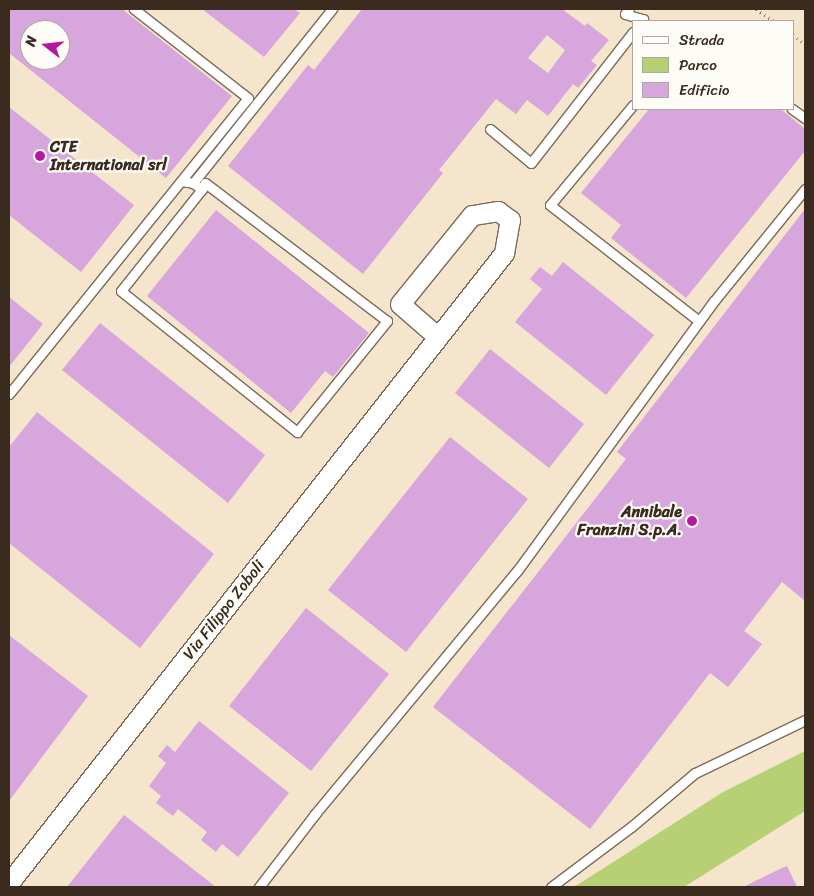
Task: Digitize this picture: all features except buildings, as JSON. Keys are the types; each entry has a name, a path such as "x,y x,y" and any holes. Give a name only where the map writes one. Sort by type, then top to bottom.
{"street":[{"name":"Via Filippo Zoboli","path":"9,883 438,337 504,253 510,220 498,211 472,215 400,304 438,337"}],"lane":[{"path":"9,394 248,98 134,9"},
{"path":"193,183 332,9"},
{"path":"629,9 625,14 642,20"},
{"path":"490,129 531,164 632,33"},
{"path":"632,106 550,205 699,321"},
{"path":"793,110 805,118"},
{"path":"181,181 193,183 202,189"},
{"path":"205,184 386,321 297,432 121,291 202,189 205,184"},
{"path":"258,887 315,814 517,571 699,321 805,189"},
{"path":"551,887 631,827 695,774 805,720"}],"path":[{"path":"756,9 772,20"},
{"path":"794,36 805,44"}],"green space":[{"path":"805,751 805,811 684,887 574,887 723,792"}],"place":[{"name":"CTE International srl","path":"40,156"},
{"name":"Annibale Franzini S.p.A.","path":"692,521"}]}
